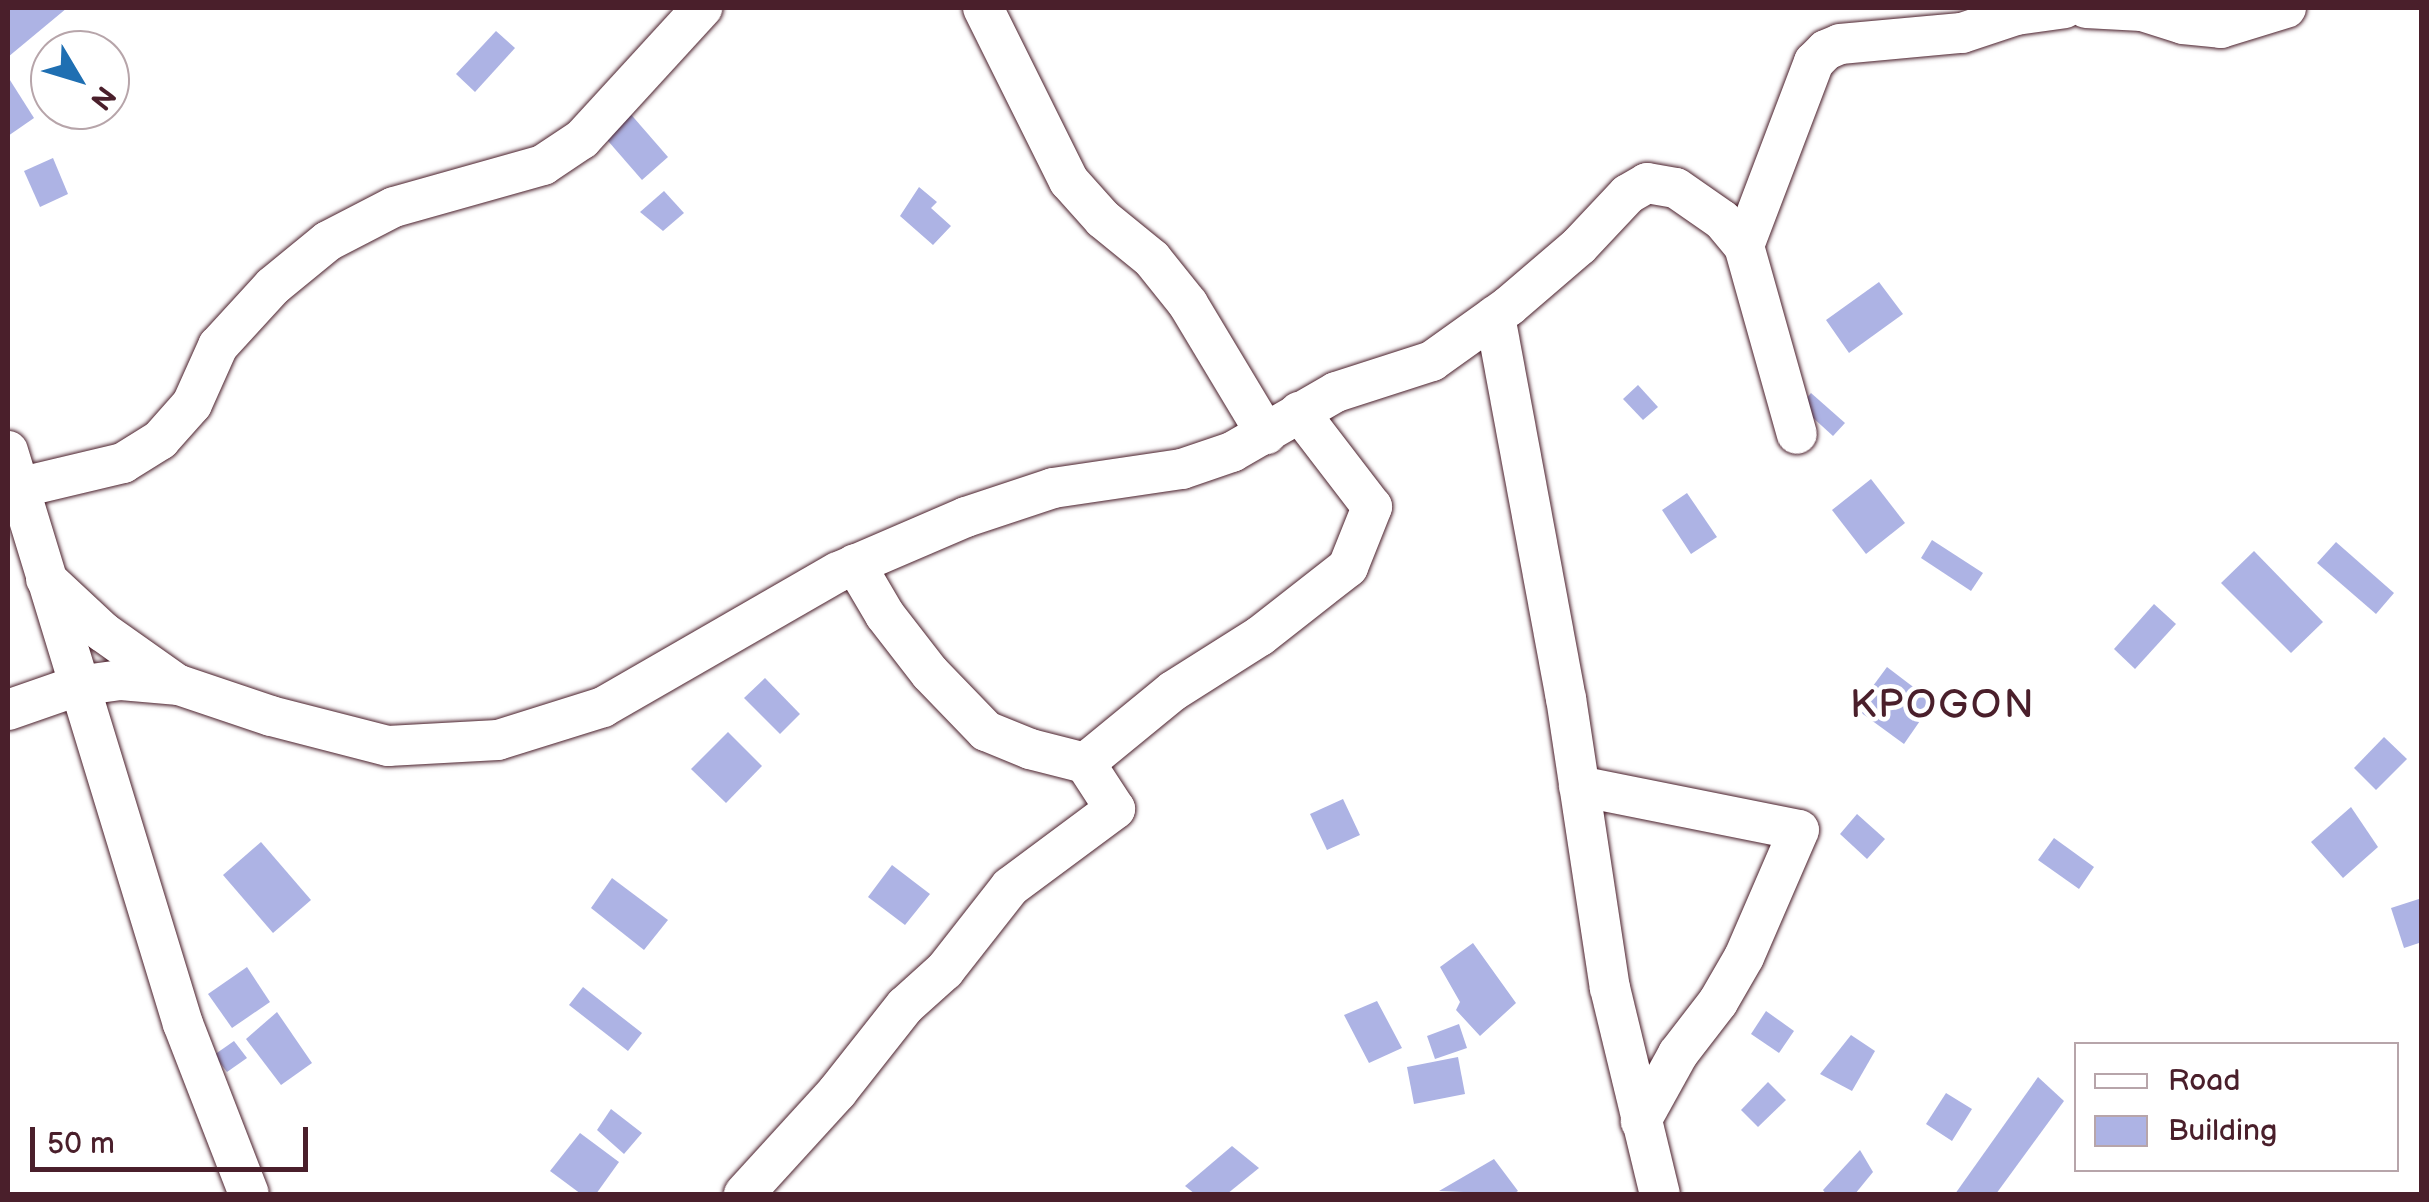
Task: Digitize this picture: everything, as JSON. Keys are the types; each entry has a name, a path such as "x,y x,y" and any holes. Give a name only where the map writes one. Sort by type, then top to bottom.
{"street":[{"path":"249,1194 183,1024 13,470 123,462 160,440 192,404 218,346 273,286 328,241 394,207 543,165 582,139 702,8"},
{"path":"983,8 1069,182 1103,219 1152,258 1283,423 1372,507 1348,567 1260,636 1172,691 1086,762"},
{"path":"1744,246 1814,62 1826,50 1840,44 1962,32 2016,15 2064,8"},
{"path":"2086,8 2142,11 2183,24 2221,28 2286,8"},
{"path":"8,710 77,686 121,680 178,686 270,716 388,746 498,740 603,707 855,564 966,517 1052,488 1182,469 1232,452 1336,392 1432,361 1495,316 1579,246 1628,194 1647,184 1676,188 1722,220 1744,246 1797,434"},
{"path":"1495,316 1579,786 1610,988 1660,1194"},
{"path":"744,1194 836,1092 905,1006 944,970 1010,888 1115,809 1086,762 1030,749 986,731 930,672 885,615 855,564"},
{"path":"44,577 103,632 178,686"},
{"path":"1579,786 1799,830 1744,957 1718,1002 1678,1054 1641,1121"}],"building":[{"path":"8,8 67,8 41,30 30,30 30,39 8,57"},
{"path":"496,31 515,48 475,92 456,74"},
{"path":"8,77 30,112 30,121 8,136"},
{"path":"621,103 668,157 642,180 595,126"},
{"path":"53,158 68,194 40,207 24,171"},
{"path":"919,187 937,202 931,208 951,226 933,245 900,216"},
{"path":"664,191 684,213 663,231 640,212"},
{"path":"1879,282 1903,314 1849,353 1826,320"},
{"path":"1638,385 1658,407 1643,420 1623,399"},
{"path":"1811,393 1845,423 1833,436 1800,406"},
{"path":"1871,479 1905,523 1866,554 1832,510"},
{"path":"1687,493 1717,537 1691,554 1662,510"},
{"path":"1932,540 1983,573 1971,591 1921,558"},
{"path":"2336,542 2394,593 2376,614 2317,563"},
{"path":"2254,551 2323,622 2291,653 2221,583"},
{"path":"2154,604 2176,624 2135,669 2114,649"},
{"path":"1887,667 1933,702 1904,744 1856,709"},
{"path":"765,678 800,714 780,734 744,698"},
{"path":"728,732 762,766 726,803 691,769"},
{"path":"2384,737 2407,759 2376,790 2354,768"},
{"path":"1343,799 1360,835 1327,850 1310,814"},
{"path":"2351,807 2378,847 2343,878 2311,842"},
{"path":"1857,814 1885,839 1867,859 1840,834"},
{"path":"2054,838 2094,867 2079,889 2038,860"},
{"path":"261,842 311,900 273,933 223,875"},
{"path":"892,865 930,894 905,925 868,897"},
{"path":"612,878 668,920 644,950 591,908"},
{"path":"2422,898 2422,942 2404,948 2391,908"},
{"path":"1473,943 1516,1003 1480,1036 1456,1010 1460,1002 1440,967"},
{"path":"247,967 270,1002 232,1028 208,994"},
{"path":"583,987 642,1033 628,1051 569,1005"},
{"path":"1377,1001 1402,1048 1369,1063 1344,1015"},
{"path":"1766,1011 1794,1031 1779,1053 1751,1034"},
{"path":"277,1012 312,1063 281,1085 246,1039"},
{"path":"1459,1024 1467,1048 1435,1059 1427,1036"},
{"path":"1851,1035 1875,1051 1852,1091 1820,1074"},
{"path":"234,1041 247,1058 227,1072 214,1055"},
{"path":"1458,1057 1465,1094 1414,1104 1407,1067"},
{"path":"2038,1077 2064,1101 1996,1194 1955,1194"},
{"path":"1768,1082 1786,1100 1758,1127 1741,1110"},
{"path":"1946,1093 1972,1109 1952,1141 1926,1124"},
{"path":"611,1109 642,1133 624,1154 597,1130"},
{"path":"580,1133 619,1162 596,1194 581,1194 550,1171"},
{"path":"1232,1146 1259,1168 1227,1194 1195,1194 1185,1186"},
{"path":"1860,1150 1873,1172 1855,1194 1826,1194 1823,1190"},
{"path":"1494,1159 1518,1191 1439,1191"}],"district":[{"name":"KPOGON","path":"1943,705"}]}
